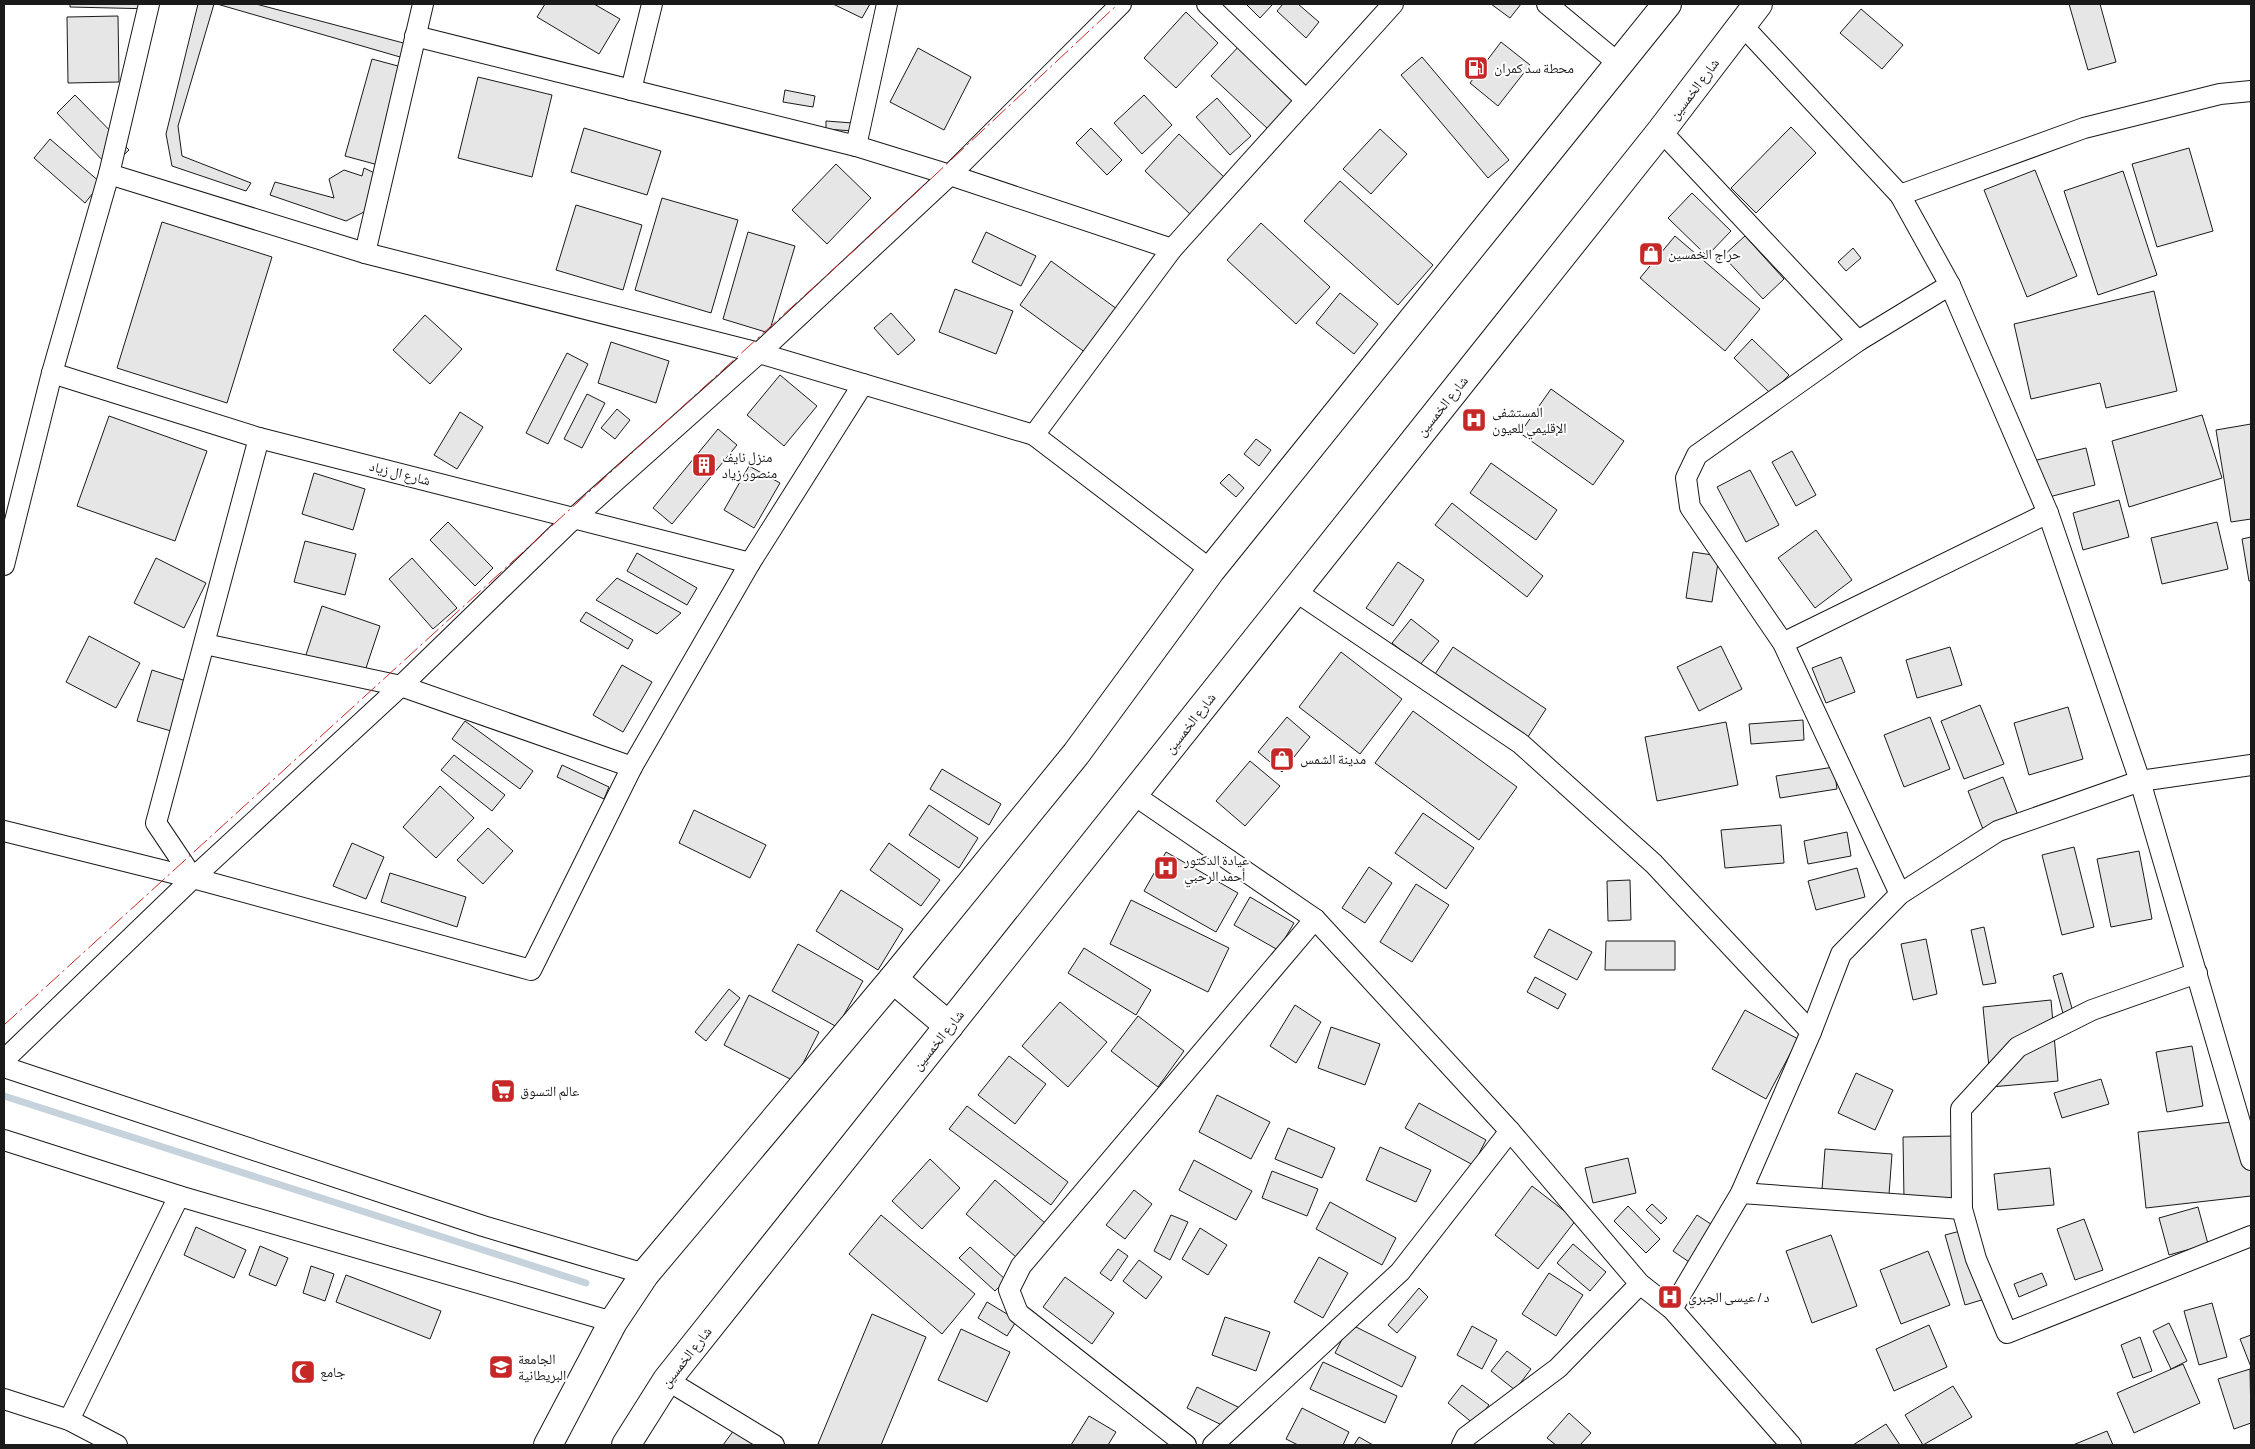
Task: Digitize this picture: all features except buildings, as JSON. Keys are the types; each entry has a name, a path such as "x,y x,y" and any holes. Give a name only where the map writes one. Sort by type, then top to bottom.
{"main road":[{"path":"548,1445 614,1322 645,1274 893,979 1076,754 1211,570 1667,4"},
{"name":"شارع الخمسين","path":"626,1445 667,1380 1661,131 1750,14"},
{"path":"893,979 949,1026"}],"street":[{"path":"4,565 52,373 109,174 149,4"},
{"path":"364,253 423,4"},
{"path":"632,90 652,4"},
{"path":"856,146 887,4"},
{"path":"4,1060 193,878 401,686 574,518 758,353 950,175 1121,4"},
{"path":"1207,4 1306,100"},
{"path":"1034,435 1172,249 1393,4"},
{"path":"1548,4 1618,63"},
{"path":"1750,14 1900,195 1950,285 2048,513 2140,781 2251,1160"},
{"path":"415,36 856,146 950,175 1172,249"},
{"path":"1900,195 2084,128 2220,94 2251,91"},
{"path":"1661,131 1858,341"},
{"path":"109,174 364,253 758,353 1034,435 1211,570"},
{"path":"1900,894 1783,643 1690,507 1686,478 1696,455 1858,341 1950,285"},
{"name":"شارع ال زياد","path":"52,373 259,438 750,564"},
{"path":"4,831 193,878 531,970 632,768 750,564 863,384"},
{"path":"193,878 156,823 259,438"},
{"path":"1783,643 2048,513"},
{"path":"1294,590 1521,744 1654,864 1811,1032"},
{"path":"205,644 401,686 632,768"},
{"path":"1672,1309 1741,1193 1811,1032 1841,954 1900,894 1998,831 2140,781 2251,765"},
{"path":"1134,795 1315,919 1510,1131 1640,1284 1672,1309 1791,1445"},
{"path":"1186,1445 1018,1313 1009,1290 1021,1266 1315,919"},
{"path":"2197,973 2092,1010 2018,1047 1961,1109 1962,1209 1976,1259 2008,1333 2251,1236"},
{"path":"4,1067 483,1226 645,1274"},
{"path":"1213,1445 1400,1272 1510,1131"},
{"path":"4,1140 179,1196 614,1322"},
{"path":"1741,1193 1962,1209"},
{"path":"69,1420 179,1196"},
{"path":"1462,1445 1466,1437 1558,1368 1640,1284"},
{"path":"667,1380 774,1445"},
{"path":"4,1399 69,1420 117,1445"}],"waterway":[{"path":"4,1096 586,1283"}],"power":[{"path":"4,1025 860,245 1118,4"}],"place":[{"name":"محطة سد كمران","path":"1476,68"},
{"name":"حراج الخمسين","path":"1651,254"},
{"name":"المستشفى الإقليمي للعيون","path":"1474,420"},
{"name":"منزل نايف منصور زياد","path":"704,465"},
{"name":"مدينة الشمس","path":"1282,759"},
{"name":"عيادة الدكتور أحمد الرحبي","path":"1166,868"},
{"name":"عالم التسوق","path":"503,1091"},
{"name":"د / عيسى الجبري","path":"1670,1297"},
{"name":"الجامعة البريطانية","path":"501,1367"},
{"name":"جامع","path":"303,1372"}]}
